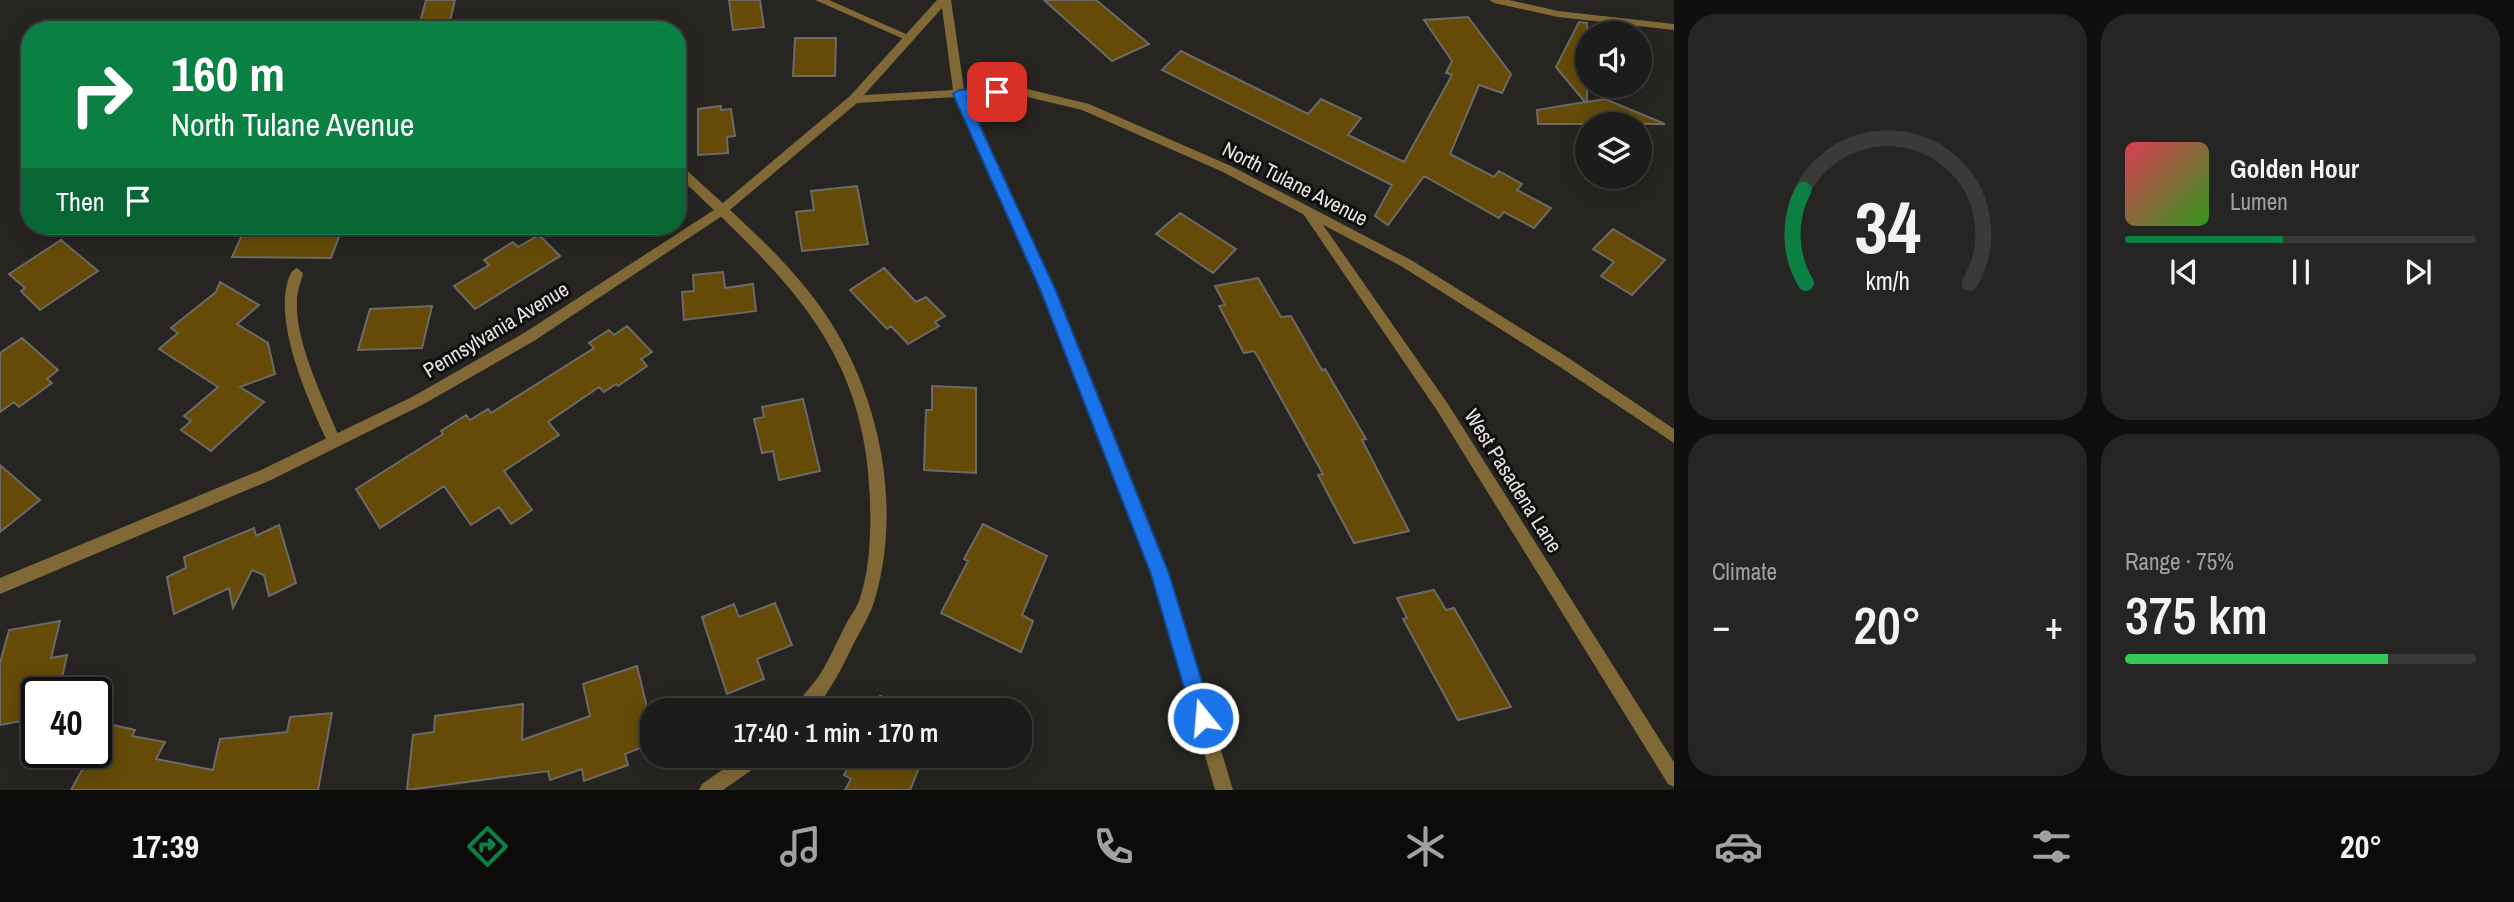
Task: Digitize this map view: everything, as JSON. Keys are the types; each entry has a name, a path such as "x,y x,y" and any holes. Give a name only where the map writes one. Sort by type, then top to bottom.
{"street":[{"path":"820,0 910,38"},
{"path":"944,0 959,94 1047,289 1160,574 1224,790"},
{"name":"Pennsylvania Avenue","path":"686,234 721,211 854,99 944,0"},
{"path":"1494,0 1558,14 1674,27"},
{"name":"North Tulane Avenue","path":"854,99 1015,90 1085,107 1216,164 1406,263 1562,361 1674,437"},
{"path":"686,177 758,244 812,305 851,369 874,453 879,521 868,598 826,684 814,698"},
{"name":"West Pasadena Lane","path":"1308,212 1443,408 1674,778"},
{"name":"Pennsylvania Avenue","path":"0,586 266,475 417,401 529,337 684,235"},
{"path":"297,273 290,300 294,328 318,404 334,441"},
{"path":"708,790 740,768"}],"building":[{"path":"426,0 455,0 450,21 420,21"},
{"path":"729,0 760,0 764,27 733,30"},
{"path":"1044,0 1096,0 1149,44 1112,61"},
{"path":"1468,17 1511,74 1502,93 1479,85 1450,154 1494,177 1499,171 1522,184 1517,190 1551,208 1534,228 1504,212 1499,218 1424,176 1388,225 1375,216 1392,185 1162,70 1181,51 1308,114 1321,99 1361,118 1348,135 1404,162 1452,75 1446,73 1452,61 1424,20"},
{"path":"1575,30 1575,90 1556,67"},
{"path":"795,38 836,38 835,76 793,76"},
{"path":"1582,98 1587,98 1587,102 1605,99 1636,112 1575,112 1575,124 1538,124 1537,110 1585,102"},
{"path":"721,106 721,110 731,109 735,136 727,137 728,153 698,155 698,109"},
{"path":"1652,119 1665,124 1652,124"},
{"path":"857,186 868,244 802,251 796,212 814,210 811,191"},
{"path":"1180,213 1236,249 1213,273 1156,234"},
{"path":"1613,229 1665,260 1632,295 1601,276 1614,262 1593,249"},
{"path":"242,235 340,235 331,258 232,257"},
{"path":"539,235 560,256 475,309 454,286 489,265 484,260 513,242 518,247"},
{"path":"61,240 98,271 40,310 21,291 25,288 9,274"},
{"path":"884,268 916,302 926,297 945,316 935,322 939,326 908,344 891,326 887,329 850,290"},
{"path":"723,272 725,288 753,284 756,311 684,320 682,292 694,291 693,275"},
{"path":"1258,278 1281,317 1291,316 1322,370 1325,369 1366,439 1362,440 1409,531 1354,543 1318,475 1323,474 1258,357 1254,351 1244,353 1219,306 1225,305 1215,286"},
{"path":"220,282 259,305 237,324 268,343 275,374 240,387 264,402 211,451 181,430 191,421 184,416 218,387 159,349 178,333 171,328 216,292"},
{"path":"432,306 422,348 358,350 370,309"},
{"path":"627,326 652,352 641,359 647,366 618,386 616,384 604,392 599,387 548,422 559,435 504,471 532,510 511,524 499,507 471,525 444,486 380,528 356,489 443,434 441,431 466,415 470,420 488,409 491,413 594,348 589,343 609,330 614,335"},
{"path":"22,338 58,370 47,379 52,383 19,407 14,402 0,412 0,353"},
{"path":"932,386 976,388 976,473 924,470 926,410 932,410"},
{"path":"803,399 820,471 779,480 773,451 762,453 754,419 764,417 762,407"},
{"path":"0,465 40,500 0,532"},
{"path":"983,524 1047,556 1022,615 1033,621 1021,652 941,613 968,561 964,559"},
{"path":"279,525 296,583 269,596 264,575 252,570 233,608 229,588 174,614 167,577 186,568 184,557 254,528 256,536"},
{"path":"1434,590 1446,610 1454,608 1511,707 1458,720 1403,619 1407,618 1397,598"},
{"path":"775,603 792,645 757,659 764,679 727,694 702,617 734,604 739,617"},
{"path":"60,621 51,658 67,655 62,677 21,677 21,721 0,725 0,663 9,630"},
{"path":"637,666 645,698 640,698 640,748 625,754 628,765 584,781 582,769 550,780 548,771 407,790 413,735 434,732 435,716 523,704 522,740 590,716 583,684"},
{"path":"332,713 318,790 71,790 83,768 112,768 112,725 135,730 132,736 165,742 156,759 213,770 220,739 287,732 290,717"},
{"path":"847,768 919,768 910,790 845,790 851,779 844,775"}],"route":[{"path":"997,92 959,94 1047,289 1160,574 1203,718"}]}
